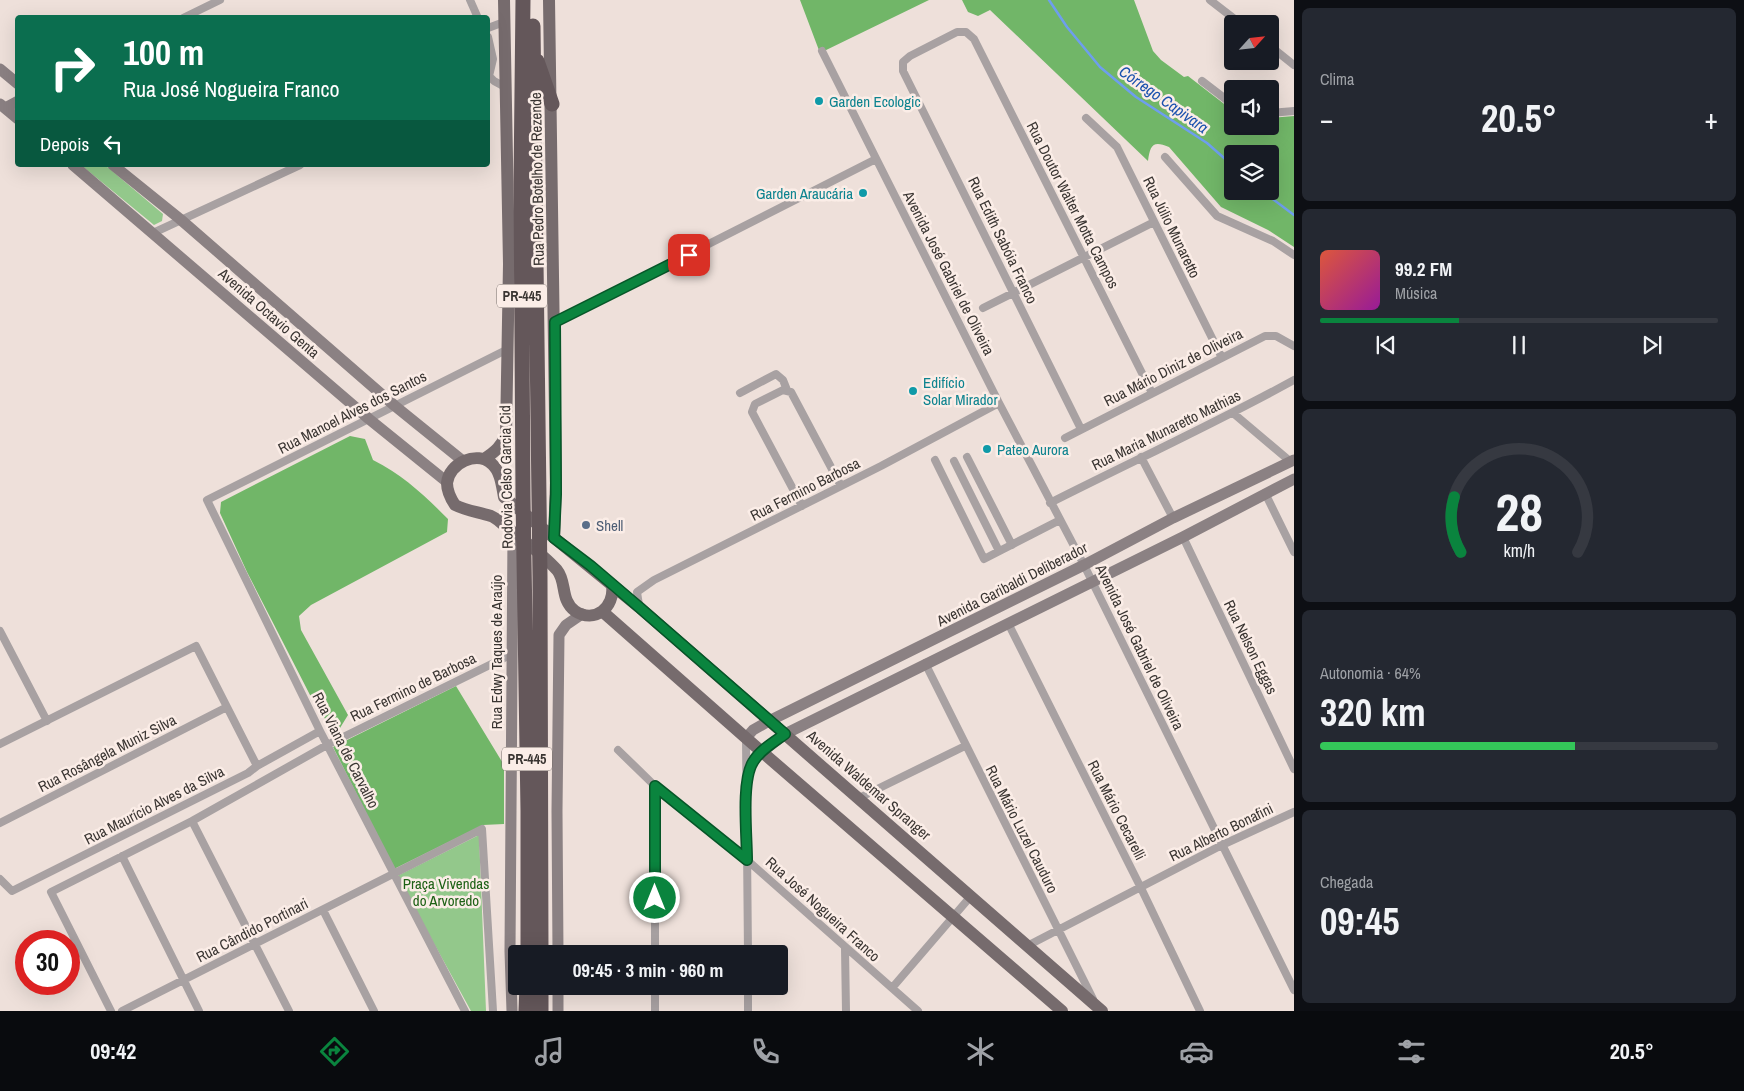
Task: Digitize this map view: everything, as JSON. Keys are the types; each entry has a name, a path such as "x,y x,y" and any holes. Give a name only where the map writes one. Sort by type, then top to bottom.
{"highway":[{"name":"Rodovia Celso Garcia Cid","path":"525,2 533,47 540,577 541,945"},
{"name":"Rodovia Celso Garcia Cid","path":"525,2 521,183 528,945"},
{"path":"533,47 552,104"},
{"path":"526,1011 527,995"},
{"path":"541,995 541,1011"}],"main road":[{"name":"PR-445","path":"504,0 509,264 508,348"},
{"name":"Rua Pedro Botelho de Rezende","path":"549,0 555,322 556,494 554,538"},
{"path":"508,348 506,434 503,442 494,453 484,459 474,458 463,461 456,467 447,482 450,497 455,505 467,511 494,517 558,571 568,603 574,610 582,614 592,615 603,612 609,606 613,596 612,586"},
{"name":"Avenida Waldemar Spranger","path":"484,459 493,465 497,471 504,497 639,607 1100,1009"},
{"path":"603,612 1062,1011"}],"street":[{"path":"189,15 220,0"},
{"path":"470,0 477,15"},
{"path":"1210,0 1229,15"},
{"path":"490,27 504,22"},
{"name":"Rua Edith Sabóia Franco","path":"966,32 957,32 910,56 903,62 903,71 1081,429"},
{"name":"Rua Doutor Walter Motta Campos","path":"966,32 974,39 1152,393"},
{"path":"490,46 493,59 490,69"},
{"name":"Avenida José Gabriel de Oliveira","path":"822,50 999,403 1084,565 1294,990"},
{"path":"1279,53 1294,65"},
{"path":"0,69 15,82"},
{"path":"490,77 505,87"},
{"path":"1202,81 1224,98"},
{"path":"2,106 15,102"},
{"path":"2,106 15,117"},
{"path":"1279,112 1294,111"},
{"name":"Rua Júlio Munaretto","path":"1086,118 1117,146 1222,358"},
{"path":"1165,157 1217,216 1273,241 1294,255"},
{"path":"555,322 876,159"},
{"name":"Avenida Octavio Genta","path":"75,167 369,419 447,482"},
{"path":"153,233 296,167"},
{"name":"Avenida Octavio Genta","path":"126,170 395,406 463,461"},
{"path":"983,308 1083,256 1154,222"},
{"name":"Rua Mário Diniz de Oliveira","path":"1065,438 1270,335 1280,337 1294,346"},
{"name":"Rua Manoel Alves dos Santos","path":"207,500 508,348"},
{"path":"740,393 776,374 783,380 841,486"},
{"name":"Rua Maria Munaretto Mathias","path":"1050,503 1233,413 1294,380"},
{"path":"787,390 783,390 755,404 752,412 802,506"},
{"name":"Rua Fermino Barbosa","path":"639,607 637,592 642,588 999,403"},
{"path":"1233,413 1292,461"},
{"path":"967,457 1012,545"},
{"path":"1141,457 1173,518"},
{"path":"934,460 984,559 1060,520"},
{"path":"954,461 999,552"},
{"name":"Avenida Garibaldi Deliberador","path":"746,738 753,730 769,721 1084,565 1173,518 1292,461"},
{"path":"746,779 751,764 762,752 785,734 1183,537 1294,479"},
{"path":"1265,493 1294,552"},
{"name":"Rua Viana de Carvalho","path":"207,500 327,745 465,1011"},
{"name":"Rua Edwy Taques de Araújo","path":"512,1011 510,951 513,532"},
{"name":"Rua Nelson Eggas","path":"1183,537 1294,769"},
{"path":"558,945 557,811 560,635 566,625 582,614"},
{"name":"Rua Mário Cecarelli","path":"1008,623 1141,888 1200,1011"},
{"path":"0,631 47,721"},
{"path":"0,744 196,646 257,766"},
{"name":"Rua Fermino de Barbosa","path":"110,1011 50,892 192,821 327,745 512,654"},
{"name":"Rua Mário Luzel Cauduro","path":"925,664 1057,929 1100,1009"},
{"name":"Rua Rosângela Muniz Silva","path":"0,823 227,707"},
{"name":"Rua Maurício Alves da Silva","path":"0,879 12,891 248,773 257,766 320,731"},
{"path":"746,738 748,945"},
{"path":"859,798 965,746"},
{"name":"Rua José Nogueira Franco","path":"618,750 655,786 747,860 918,1011"},
{"path":"655,786 655,945"},
{"name":"Rua Alberto Bonafini","path":"1027,946 1222,845 1294,812"},
{"path":"192,821 289,1011"},
{"name":"Rua Cândido Portinari","path":"122,1011 482,829 492,1011"},
{"path":"122,856 198,1011"},
{"path":"892,988 971,896"},
{"path":"323,910 374,1011"},
{"path":"846,948 846,1011"},
{"path":"558,995 558,1011"},
{"path":"655,995 655,1011"},
{"path":"748,995 748,1011"}],"green space":[{"path":"800,0 929,0 820,53"},
{"path":"962,0 1134,0 1153,51 1161,60 1184,77 1188,76 1224,104 1224,135 1279,135 1279,117 1294,116 1294,247 1268,230 1221,207 1169,147 1159,144 1153,145 1148,161 990,10 978,16 968,12"},
{"path":"83,167 107,167 163,214 162,221 154,225"},
{"path":"350,436 365,439 373,460 413,486 448,519 447,532 311,605 299,616 301,630 348,715 340,728 332,730 310,695 247,572 220,513 221,502"},
{"path":"456,686 504,765 504,824 483,825 394,869 333,747"},
{"name":"Praça Vivendas do Arvoredo","path":"479,835 486,1011 471,1011 397,876"}],"waterway":[{"name":"Córrego Capivara","path":"1049,0 1067,27 1100,67 1136,97 1207,143 1224,158"},
{"name":"Córrego Capivara","path":"1274,200 1294,215"}],"place":[{"name":"Garden Ecologic","path":"819,101"},
{"name":"Garden Araucária","path":"863,193"},
{"name":"Edifício Solar Mirador","path":"913,391"},
{"name":"Pateo Aurora","path":"987,449"},
{"name":"Shell","path":"586,525"}],"route":[{"path":"655,898 655,786 747,860 746,779 751,764 756,757 785,734 591,566 554,538 556,494 555,322 689,255"}]}
